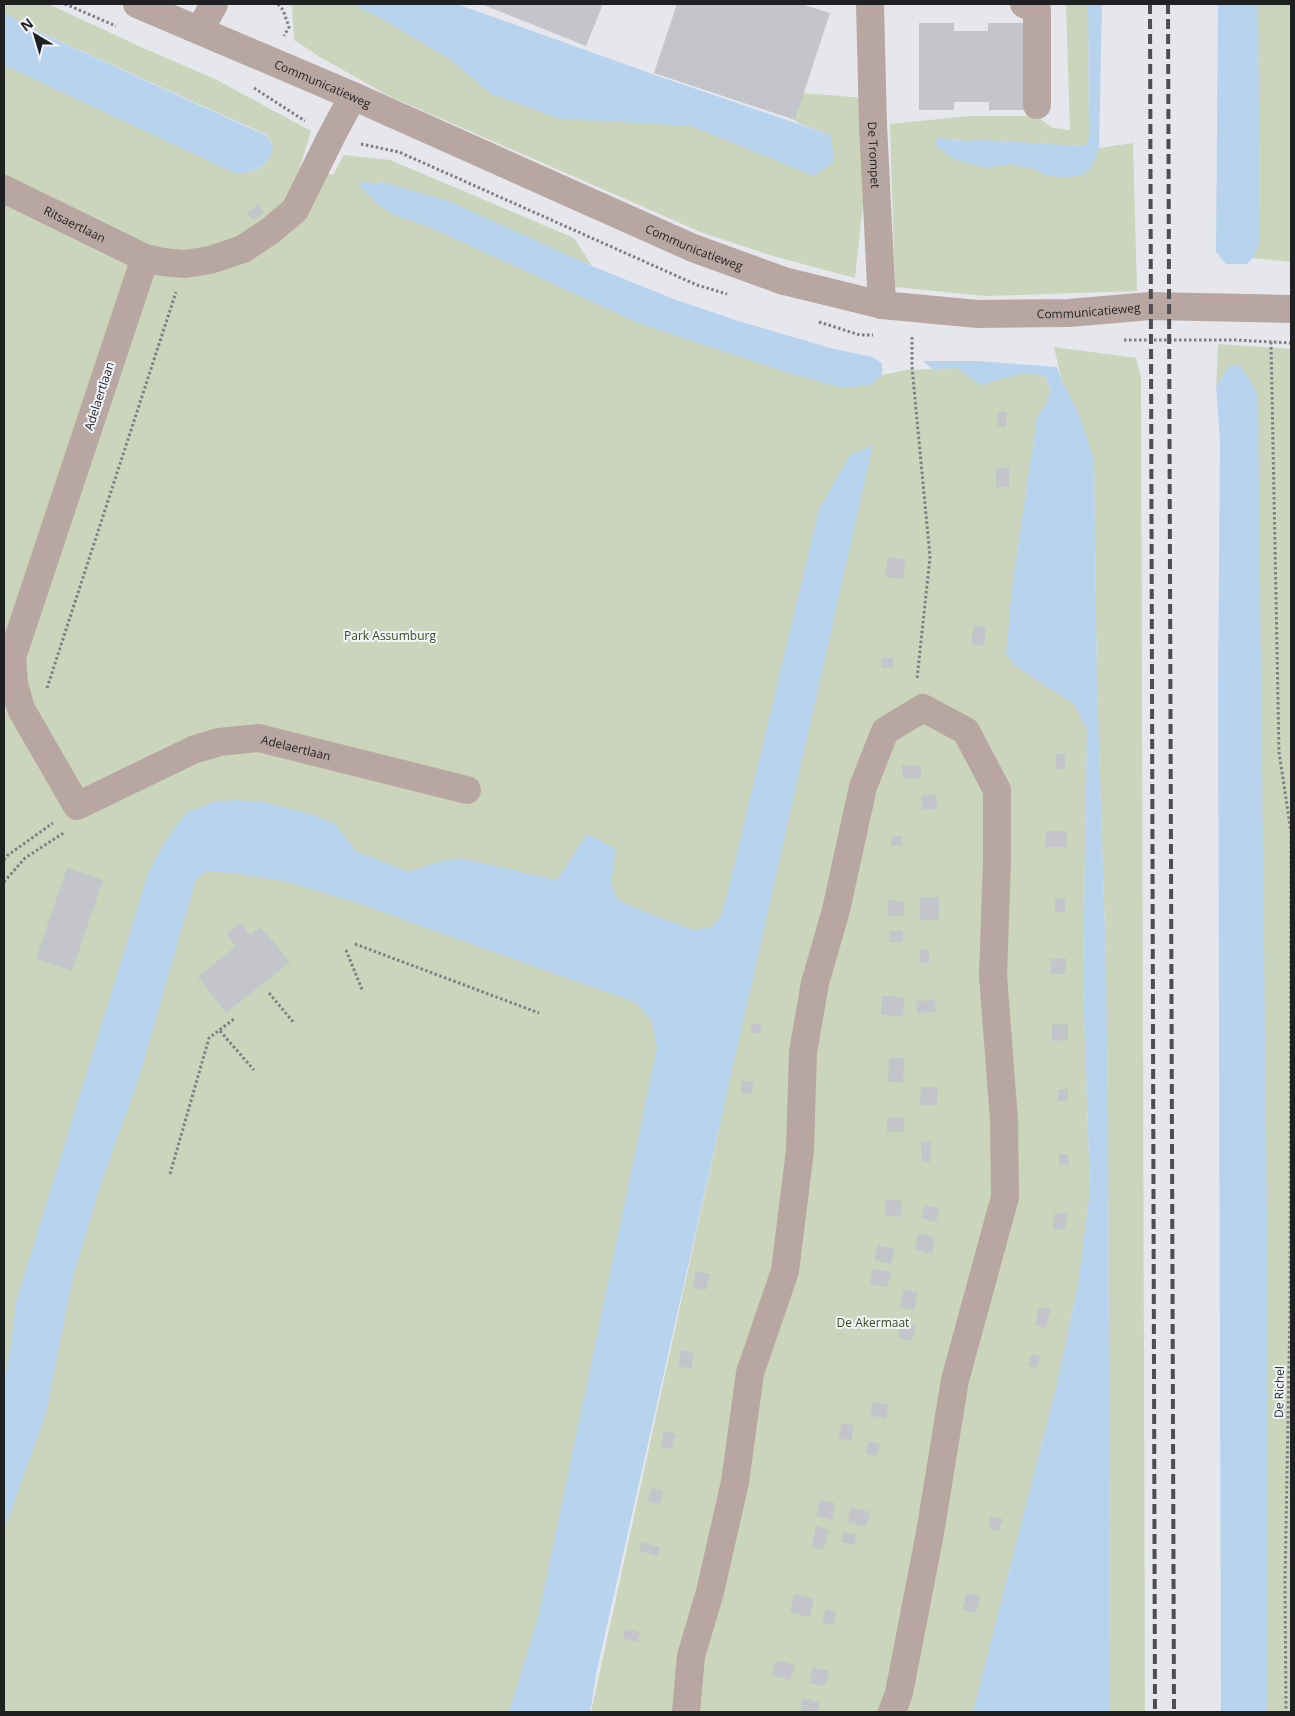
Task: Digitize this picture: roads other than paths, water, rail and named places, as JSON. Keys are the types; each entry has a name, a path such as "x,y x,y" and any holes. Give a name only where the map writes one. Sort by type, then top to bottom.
{"street":[{"name":"Communicatieweg","path":"137,4 353,96 693,248 784,281 882,305 978,314 1069,313 1150,306 1291,309"},
{"path":"200,30 214,4"},
{"name":"De Trompet","path":"870,4 873,125 882,305"},
{"path":"1024,4 1037,10 1037,104"},
{"path":"145,258 185,264 210,260 243,248 270,231 295,210 353,96"},
{"name":"Ritsaertlaan","path":"4,189 145,258"},
{"name":"Adelaertlaan","path":"145,258 12,657 14,684 21,709 74,818 193,750 218,742 259,738 467,790"},
{"path":"686,1712 691,1656 710,1592 735,1482 750,1373 785,1271 800,1150 803,1052 814,983 836,910 863,787 885,731 923,708 966,731 997,790 997,860 993,975 1004,1120 1005,1197 955,1380 930,1533 899,1692 892,1712"}],"water":[{"path":"351,4 457,4 658,76 831,135 834,162 814,176 691,126 561,119 491,94 451,60 381,18"},
{"path":"1088,4 1102,4 1099,148 1092,166 1085,174 1064,178 1046,175 1034,169 1009,164 985,168 954,159 936,146 935,140 939,138 964,141 980,140 1082,146 1087,144 1089,137"},
{"path":"1218,4 1258,4 1260,240 1253,258 1247,264 1226,264 1216,252"},
{"path":"4,12 22,24 267,136 273,147 268,160 256,170 237,174 4,65"},
{"path":"361,181 376,184 382,182 449,201 592,266 671,298 738,321 834,349 872,357 882,363 882,375 871,385 843,388 792,374 638,323 434,229 395,215 378,205 359,186"},
{"path":"923,361 978,361 1057,367 1062,382 1081,420 1094,461 1097,685 1106,964 1108,1106 1110,1712 973,1712 1056,1388 1078,1285 1090,1191 1083,981 1087,730 1075,705 1014,665 1006,654 1012,588 1037,417 1047,402 1051,389 1044,375 1022,373 980,385 957,368 932,369"},
{"path":"1240,365 1256,390 1258,401 1267,1214 1267,1712 1221,1712 1218,687 1220,442 1216,387 1229,366"},
{"path":"873,445 597,1670 590,1712 509,1712 538,1618 657,1048 652,1022 637,1003 357,903 284,881 241,874 207,871 196,879 138,1081 100,1186 73,1277 46,1413 4,1531 4,1384 16,1302 148,874 165,841 186,813 216,801 263,802 314,815 335,824 356,851 409,872 438,862 460,858 557,880 587,834 616,849 611,883 618,900 693,930 712,927 721,916 728,891 819,509 850,455"}],"railway":[{"path":"1150,4 1155,1712"},
{"path":"1168,4 1174,1712"}],"park label":[{"name":"Park Assumburg","path":"390,635"},
{"name":"De Akermaat","path":"873,1322"}]}
